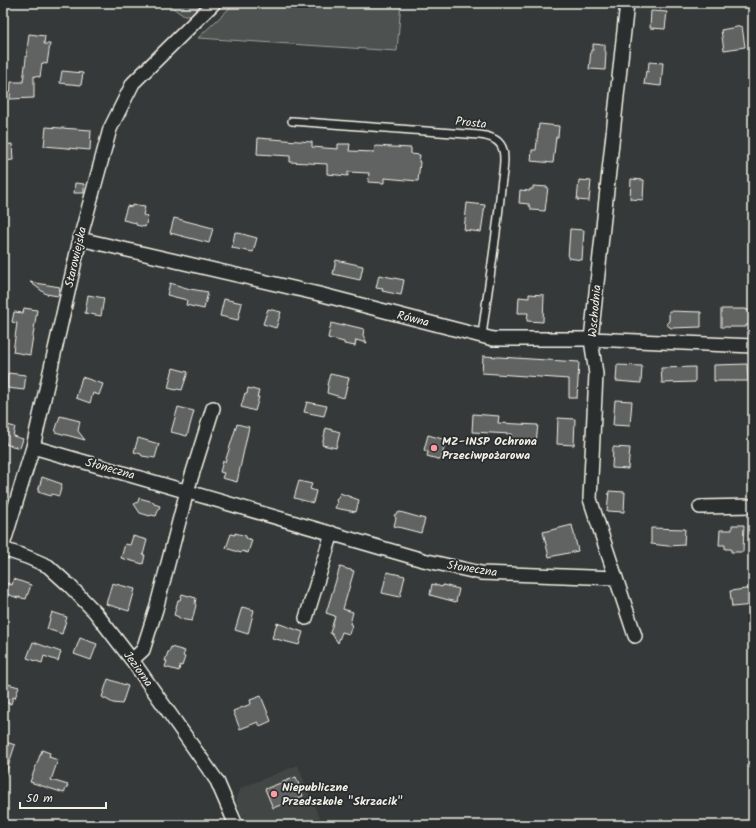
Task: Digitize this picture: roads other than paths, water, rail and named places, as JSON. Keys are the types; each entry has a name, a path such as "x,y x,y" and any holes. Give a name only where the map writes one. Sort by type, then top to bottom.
{"street":[{"name":"Starowiejska","path":"3,545 33,447 80,239 110,129 133,83 214,3"},
{"name":"Wschodnia","path":"627,3 591,339 596,374 590,499 636,636"},
{"name":"Równa","path":"80,239 319,294 494,339 591,339 753,346"},
{"path":"132,660 143,650 156,609 187,491 213,408"},
{"name":"Słoneczna","path":"33,447 423,560 481,572 616,578"},
{"path":"700,506 753,506"},
{"path":"306,618 332,533"},
{"name":"Jeziorna","path":"3,549 48,566 95,612 132,660 216,781 236,825"}],"lane":[{"name":"Prosta","path":"292,121 479,134 491,136 499,142 503,151 500,199 482,336"}],"place":[{"name":"MZ-INSP Ochrona Przeciwpożarowa","path":"434,448"},
{"name":"Niepubliczne Przedszkole \"Skrzacik\"","path":"274,794"}]}
